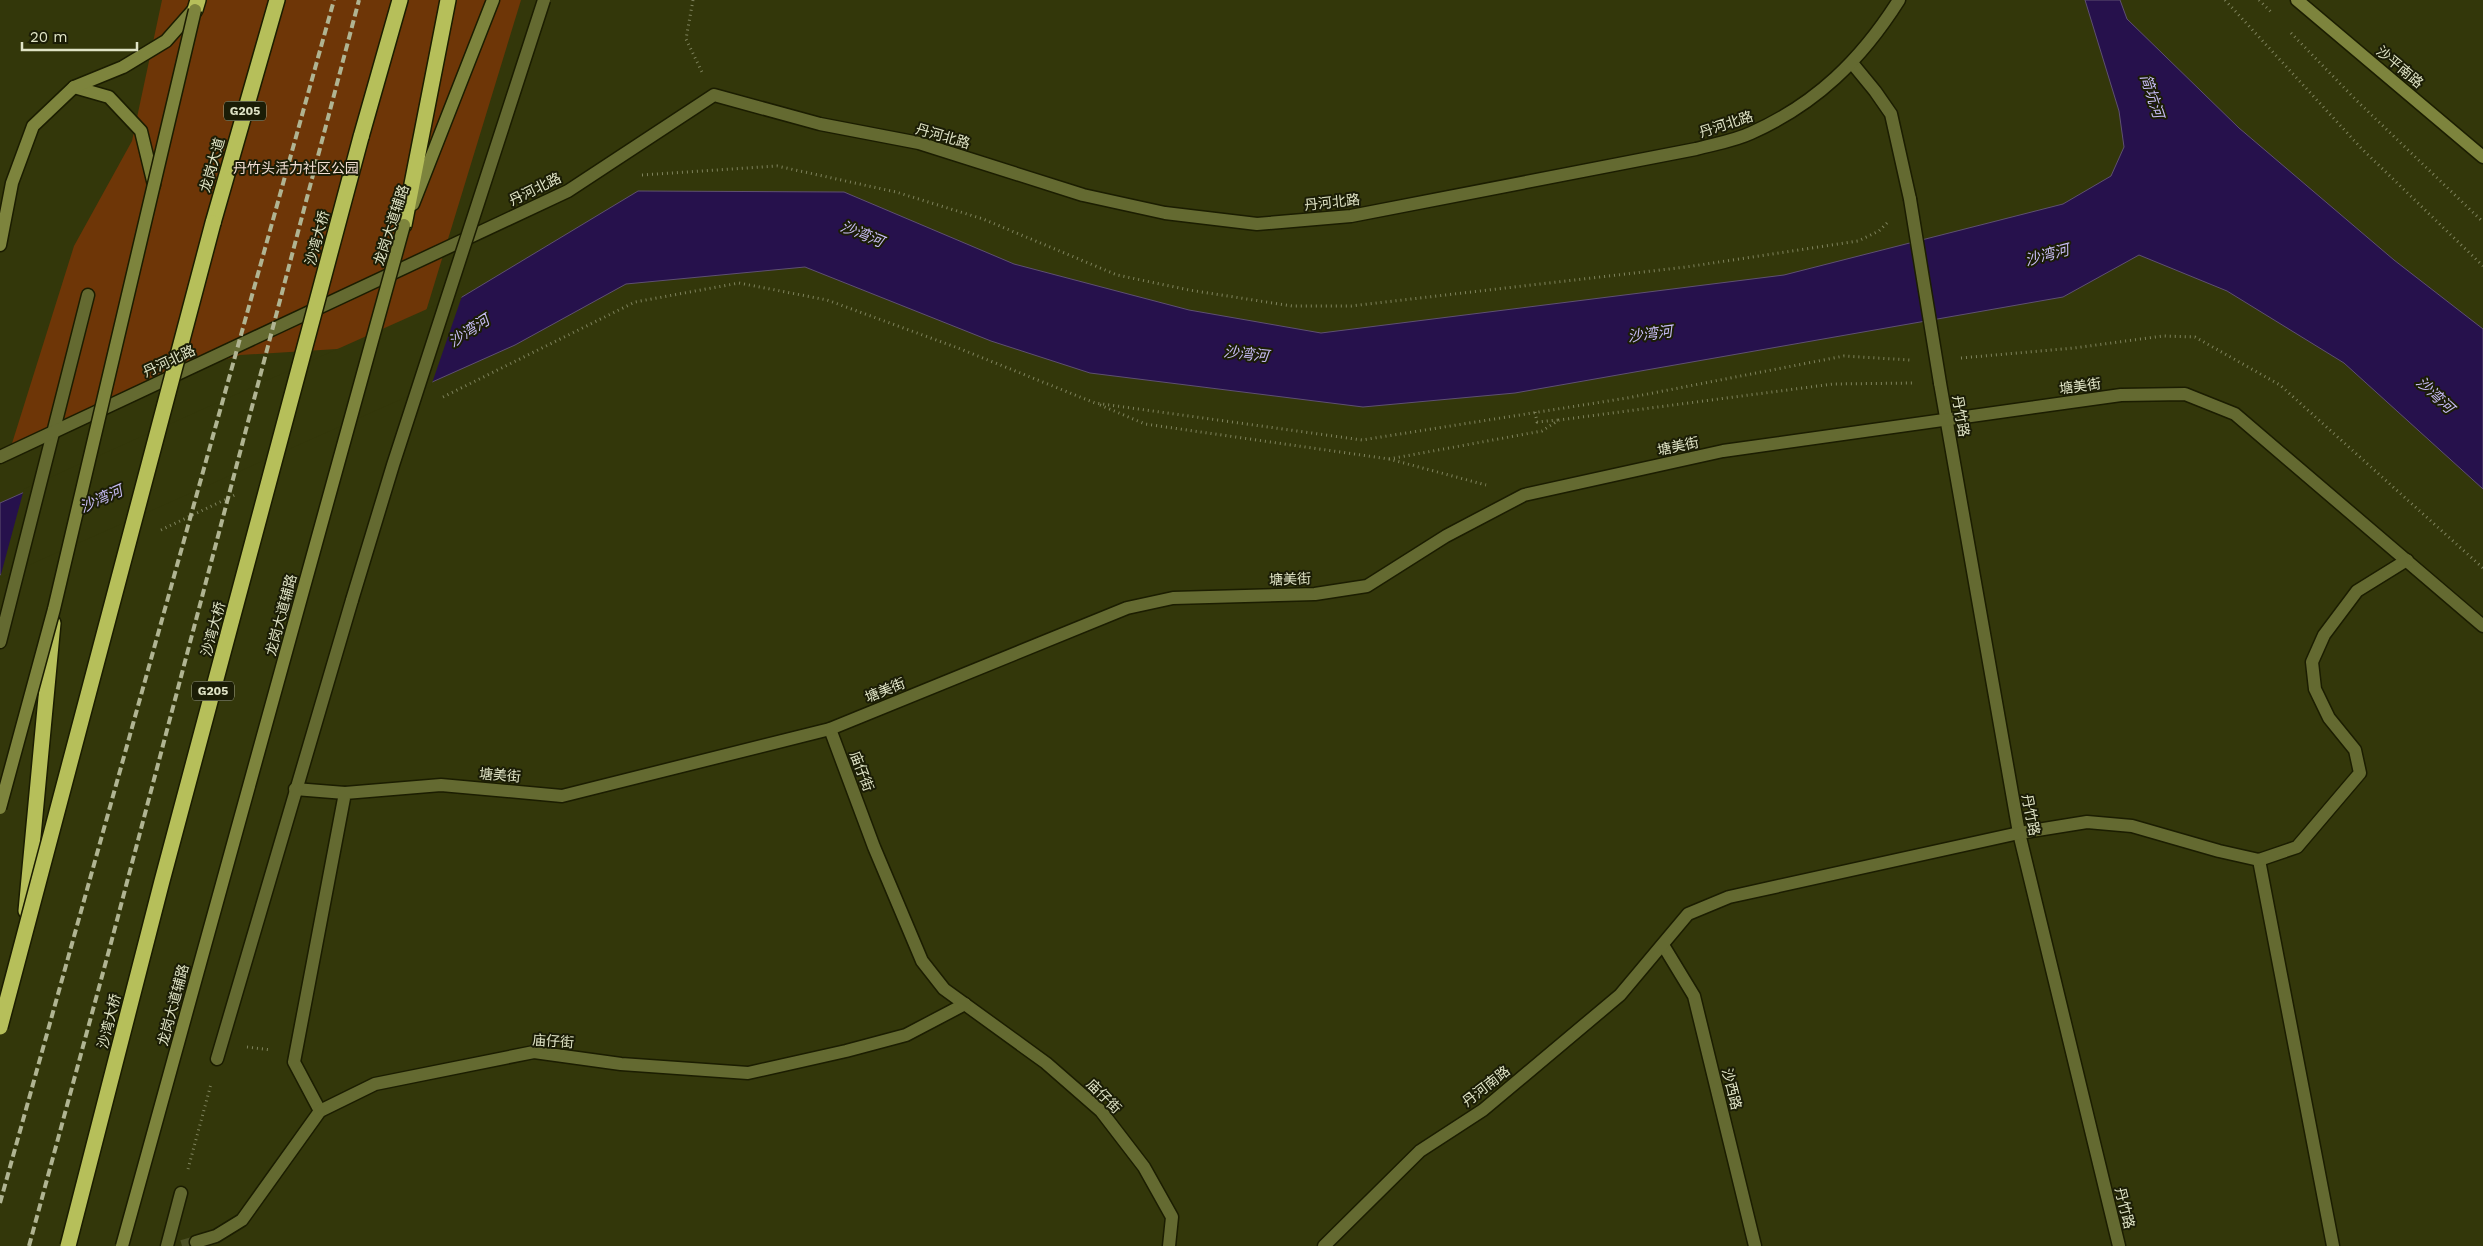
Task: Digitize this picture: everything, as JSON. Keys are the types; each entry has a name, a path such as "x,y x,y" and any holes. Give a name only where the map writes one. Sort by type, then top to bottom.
{"highway":[{"name":"龙岗大道","path":"24,940 212,223 277,0"},
{"name":"沙湾大桥","path":"68,1246 162,881 361,137 400,0"},
{"path":"404,225 448,0"},
{"path":"24,940 54,609"},
{"name":"G205","path":"0,1027 24,940"}],"main road":[{"name":"龙岗大道辅路","path":"122,1246 404,225 493,0"},
{"name":"沙平南路","path":"2298,0 2483,157"},
{"path":"0,245 12,183 33,126 74,87 123,67 166,41 197,3"},
{"path":"0,808 54,609 197,3"},
{"path":"74,87 109,97 142,131 154,185"}],"street":[{"path":"217,1059 295,789 393,466 544,0"},
{"name":"丹河北路","path":"0,457 568,191 714,95 820,124 919,143 1083,195 1165,213 1257,224 1351,216 1696,149 1749,134 1786,116 1821,92 1852,63 1885,23 1899,0"},
{"name":"丹竹路","path":"1852,63 1876,91 1891,114 1910,199 1940,383 2019,833 2119,1246"},
{"path":"0,642 88,295"},
{"name":"塘美街","path":"295,789 345,793 441,785 562,796 830,729 1127,608 1174,598 1315,594 1367,586 1446,536 1524,495 1723,451 2121,395 2185,394 2235,414 2483,626"},
{"path":"2333,1246 2259,860 2297,847 2360,774 2354,750 2329,718 2314,689 2312,662 2324,635 2357,591 2406,560"},
{"name":"庙仔街","path":"830,729 874,847 922,961 944,990 1046,1063 1101,1111 1144,1167 1172,1218 1169,1246"},
{"path":"320,1111 294,1062 345,793"},
{"name":"丹河南路","path":"1324,1246 1420,1151 1483,1110 1620,996 1688,914 1729,897 2019,833 2087,822 2132,826 2219,851 2259,860"},
{"name":"沙西路","path":"1663,945 1694,996 1755,1246"},
{"name":"庙仔街","path":"196,1242 216,1236 242,1220 320,1111 375,1084 534,1052 621,1064 748,1073 846,1051 906,1035 965,1004"},
{"path":"167,1246 181,1193"}],"path":[{"path":"693,0 686,39 714,95"},
{"path":"2225,0 2361,148 2483,266"},
{"path":"2259,0 2280,21"},
{"path":"2287,28 2356,100 2483,222"},
{"path":"437,400 635,302 739,283 827,300 958,348 1145,424 1390,459 1524,495"},
{"path":"1955,358 2065,349 2163,336 2195,337 2280,385 2483,568"},
{"path":"1095,403 1362,440 1627,398 1844,356 1919,360"},
{"path":"1535,412 1537,422 1833,384 1940,383"},
{"path":"1390,459 1542,431 1559,420"},
{"path":"160,530 241,492"},
{"path":"222,1045 296,1052"},
{"path":"181,1193 217,1059"}],"green space":[{"name":"丹竹头活力社区公园","path":"162,0 521,0 416,344 240,355 134,389 9,453 74,246 132,141"}],"water":[{"path":"2085,0 2120,0 2127,19 2239,128 2394,260 2483,329 2483,489 2344,363 2227,291 2139,255 2063,297 1515,393 1363,407 1090,373 991,341 805,267 626,284 515,345 0,575 0,503 462,297 638,191 844,192 1014,264 1189,310 1321,333 1784,275 2063,204 2111,176 2124,147 2119,111"}],"pier":[{"path":"463,293 431,386 0,578 24,489"}],"tunnel":[{"path":"182,1246 196,1242"}],"railway":[{"path":"0,1203 334,0"},
{"path":"29,1246 111,943 359,0"}],"water label":[{"name":"简坑河","path":"2152,96"},
{"name":"沙湾河","path":"862,234"},
{"name":"沙湾河","path":"2047,255"},
{"name":"沙湾河","path":"469,331"},
{"name":"沙湾河","path":"1650,334"},
{"name":"沙湾河","path":"1246,354"},
{"name":"沙湾河","path":"2435,395"},
{"name":"沙湾河","path":"101,499"}]}
